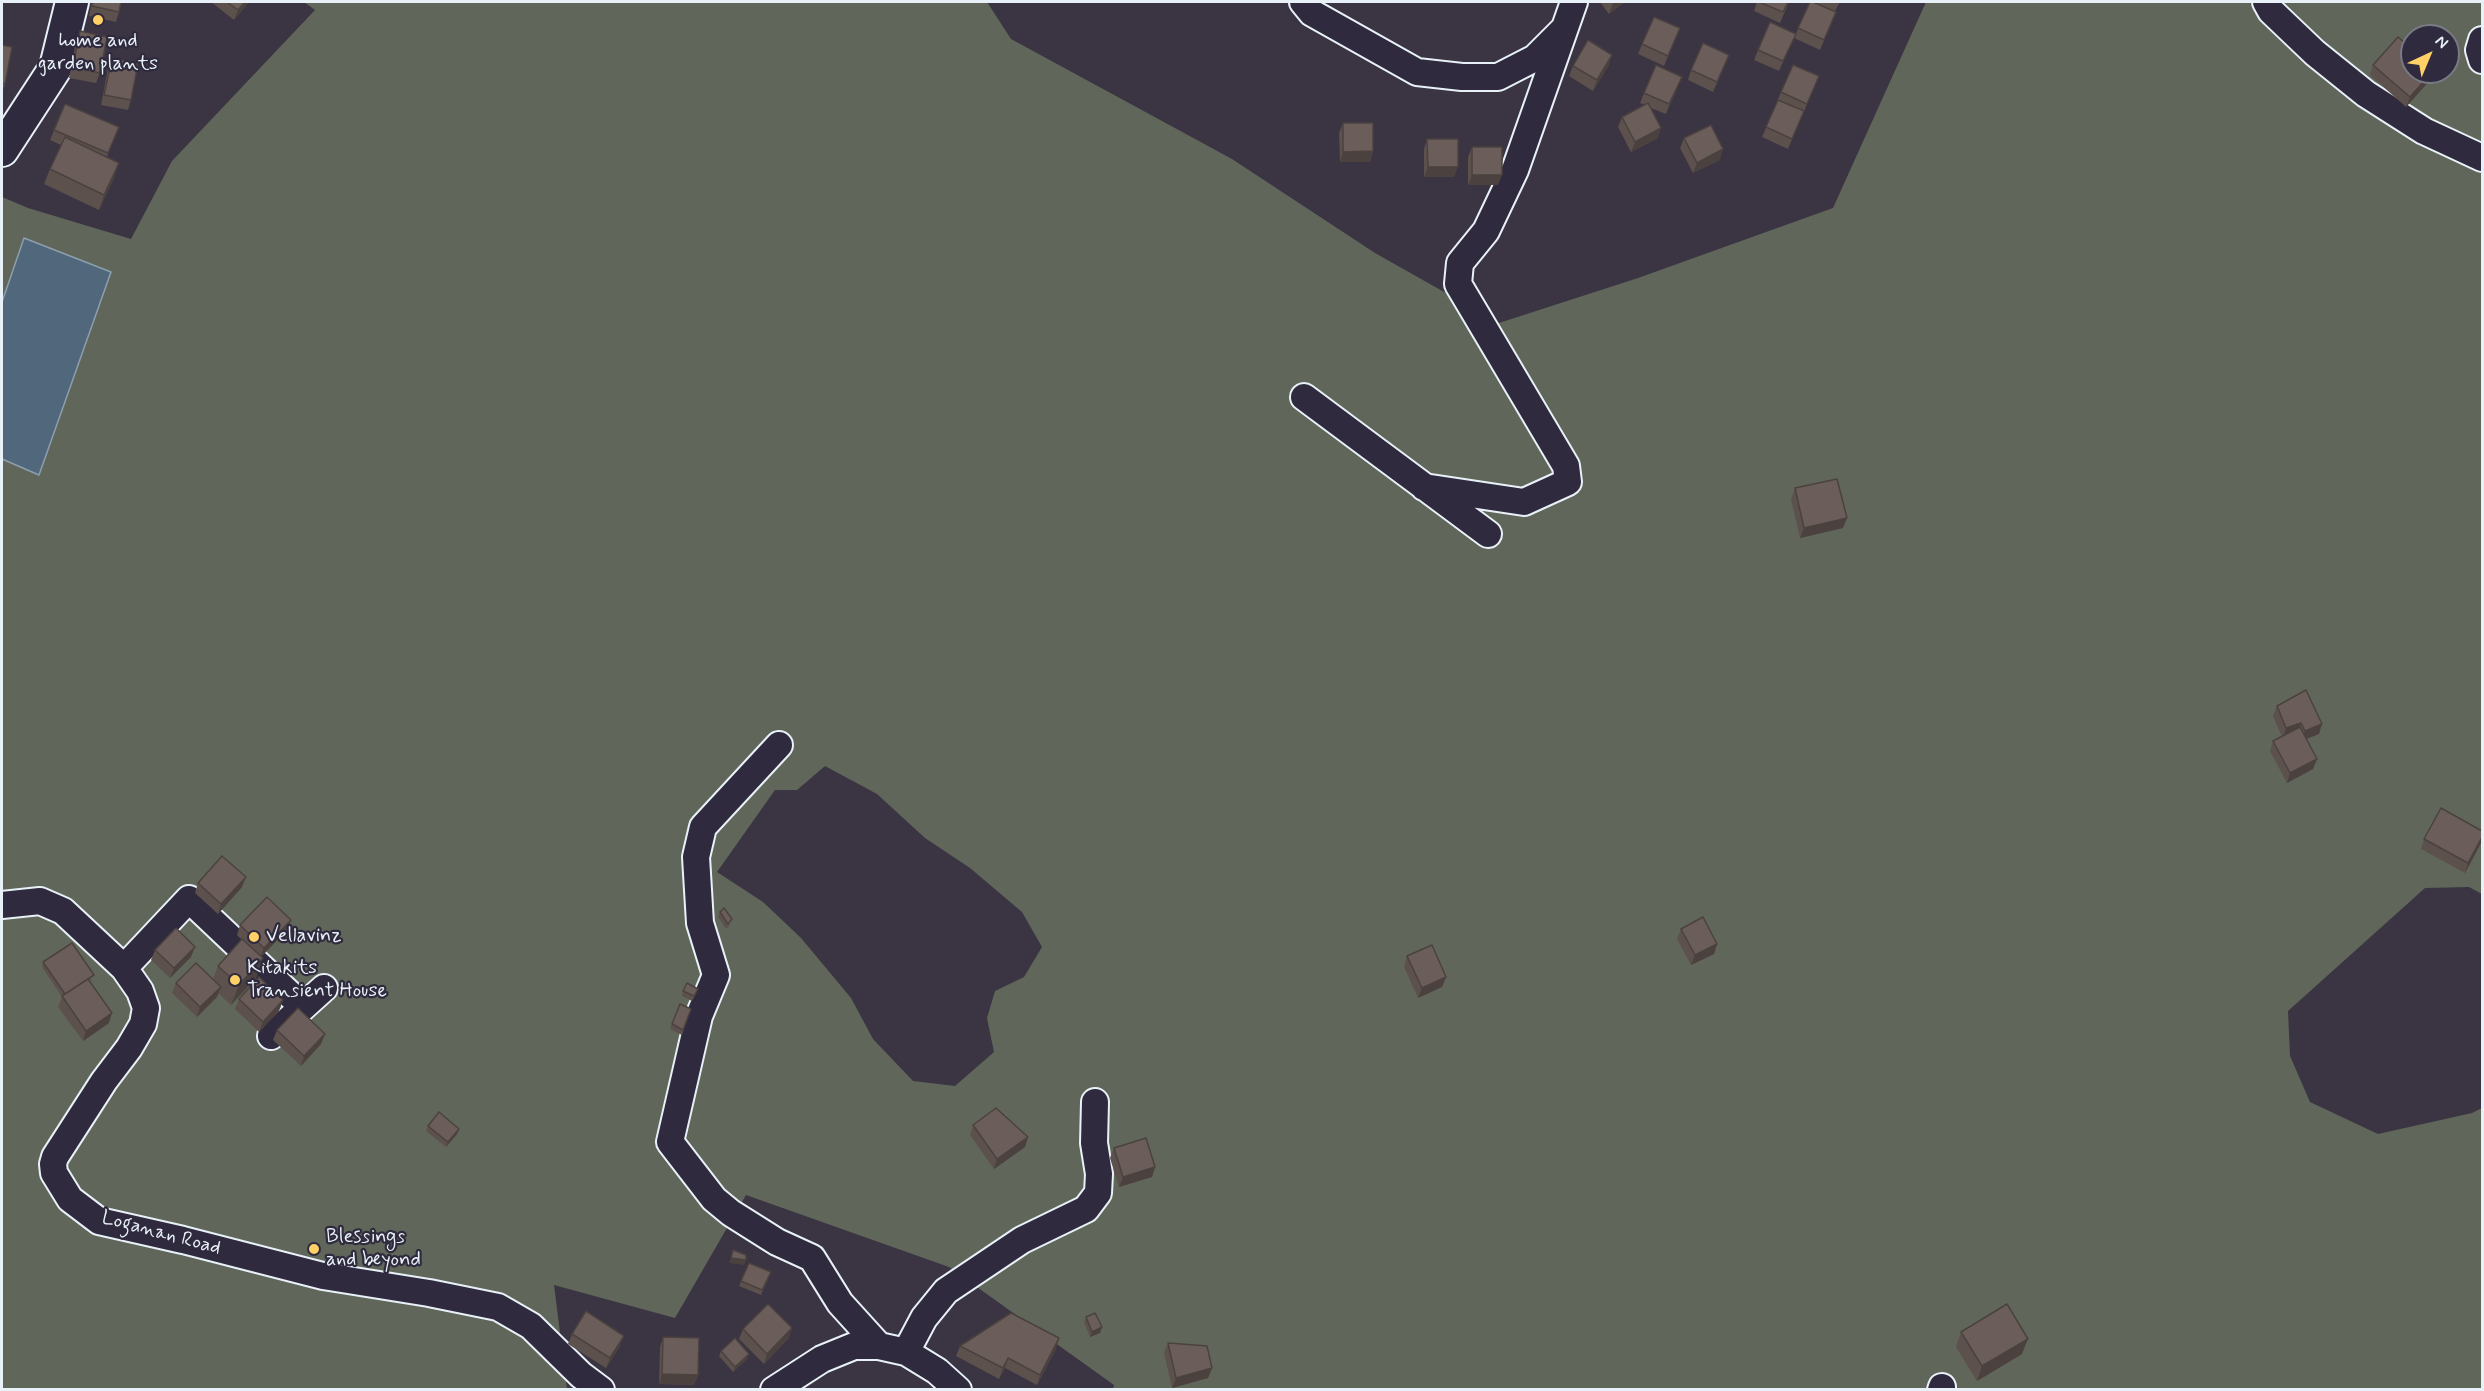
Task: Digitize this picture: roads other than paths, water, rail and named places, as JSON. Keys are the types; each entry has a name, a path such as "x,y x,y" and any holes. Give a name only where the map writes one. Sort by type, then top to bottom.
{"street":[{"path":"2,150 56,67 72,2"},
{"path":"1303,2 1312,13 1367,46 1417,72 1462,77 1498,77 1535,58 1567,26"},
{"path":"1424,487 1524,502 1568,482 1566,466 1458,284 1460,264 1486,231 1515,170 1574,2"},
{"path":"2266,2 2271,11 2315,53 2366,94 2424,131 2482,158"},
{"path":"2482,40 2479,51 2482,60"},
{"path":"1305,397 1488,534"},
{"path":"779,745 703,827 696,857 700,923 716,975 699,1016 670,1142 722,1206 777,1242 812,1258 840,1304 879,1346"},
{"path":"124,968 189,899 303,1007"},
{"name":"Loganan Road","path":"2,905 40,901 63,912 124,968 140,991 146,1008 143,1024 129,1048 104,1081 55,1157 54,1173 70,1199 99,1221 323,1276 498,1307 531,1326 581,1376 602,1389"},
{"path":"271,1036 324,988"},
{"path":"906,1352 924,1318 946,1290 1022,1240 1086,1209 1098,1193 1099,1174 1094,1143 1095,1102"},
{"path":"774,1389 822,1359 854,1346 879,1346 906,1352 937,1371 958,1389"}],"water":[{"path":"24,238 111,272 39,475 2,459 2,302"}],"place":[{"name":"home and garden plants","path":"98,20"},
{"name":"Vellavinz","path":"254,937"},
{"name":"Kitakits Transient House","path":"235,980"},
{"name":"Blessings and beyond","path":"314,1249"}]}
